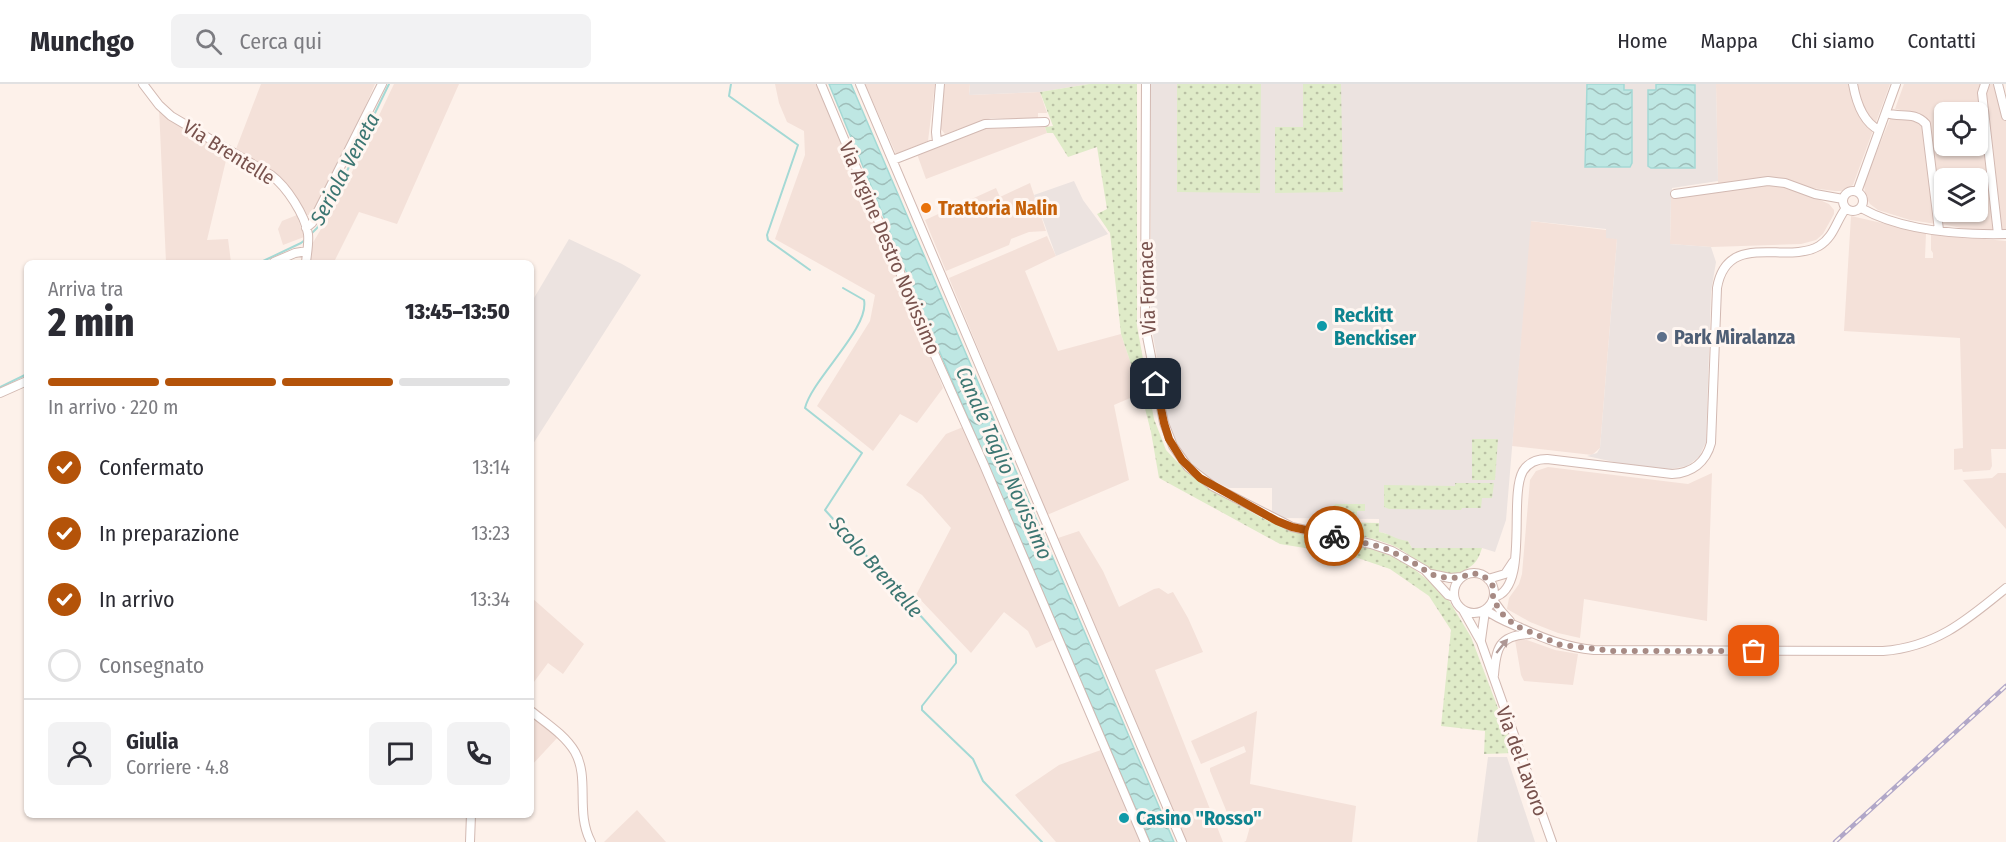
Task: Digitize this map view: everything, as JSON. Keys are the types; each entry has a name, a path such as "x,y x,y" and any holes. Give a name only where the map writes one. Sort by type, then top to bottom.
{"street":[{"name":"Via Brentelle","path":"143,84 171,116 279,181 290,195 307,230 306,260"},
{"path":"307,230 382,84"},
{"name":"Via Argine Destro Novissimo","path":"821,84 933,351 1145,842"},
{"path":"860,84 1182,842"},
{"path":"937,142 940,84"},
{"name":"Via Fornace","path":"1146,84 1145,326 1164,423 1173,446 1188,467 1207,483 1277,521 1307,531 1382,547 1431,574 1448,595 1454,597"},
{"path":"1853,84 1866,118 1879,130"},
{"path":"1857,192 1896,84"},
{"path":"1846,208 1853,211 1861,208 1874,215 1901,223 1939,230 2002,234 1982,93 1985,84"},
{"path":"1998,84 2006,116"},
{"path":"1886,113 1894,116 1913,115 1926,124 1939,230"},
{"path":"893,160 985,124 1045,122"},
{"path":"1675,194 1768,181 1785,183 1815,194 1843,199"},
{"path":"1843,199 1847,193 1857,192"},
{"path":"1857,192 1862,198 1861,208"},
{"path":"1516,626 1504,616 1494,598 1493,586 1488,579 1477,574 1464,576 1456,585 1454,597 1457,605 1474,614 1485,610 1494,598 1508,586 1514,572 1520,478 1524,470 1531,463 1547,459 1672,474 1688,471 1701,462 1711,443 1717,288 1722,273 1733,260 1748,253 1801,251 1816,248 1832,234 1846,208 1843,199"},
{"path":"279,260 307,251"},
{"path":"0,393 24,382"},
{"path":"1488,579 1505,574 1514,561"},
{"name":"Via Fornace","path":"1431,574 1450,578 1464,576"},
{"path":"1485,610 1532,634 1571,647 1614,651 1894,651 1923,644 1948,632 2006,588"},
{"name":"Via del Lavoro","path":"1463,610 1481,642 1552,842"},
{"name":"Via del Lavoro","path":"1481,642 1485,610"},
{"name":"Via del Lavoro","path":"1493,679 1495,656 1500,645 1516,635 1532,634"},
{"path":"534,713 565,738 578,757 582,772 583,819 591,842"},
{"path":"470,842 471,818"}],"shaded area":[{"path":"261,84 375,84 349,144 312,215 304,215 287,185 275,173 236,149"},
{"path":"394,84 459,84 397,224 359,212 335,260 309,260 311,246 341,195"},
{"path":"775,84 817,84 943,388 917,423 900,414 873,451 817,406 870,321 875,295 775,239 805,155 804,131 787,122 779,103"},
{"path":"865,84 935,84 928,141 896,154"},
{"path":"945,84 970,84 969,95 1040,92 1047,113 1038,113 1038,119 991,118 945,134 940,128"},
{"path":"970,84 1089,84 1040,92 969,95"},
{"path":"1151,84 1716,84 1718,181 1672,188 1671,197 1670,244 1711,247 1716,262 1711,292 1706,442 1699,457 1687,466 1671,469 1623,464 1587,456 1597,453 1600,448 1617,239 1606,238 1606,229 1531,221 1506,520 1495,552 1482,548 1412,548 1408,541 1397,541 1379,532 1379,519 1283,518 1272,511 1272,488 1229,488 1209,479 1192,466 1174,442 1166,422 1167,411 1151,325"},
{"path":"1716,84 1890,84 1853,185 1842,191 1835,191 1782,181 1718,186"},
{"path":"1904,84 1980,84 1982,102 1934,102 1934,156 1987,156 1995,230 1966,229 1942,224 1942,222 1988,222 1988,168 1934,168 1928,121 1918,113 1895,109"},
{"path":"1995,84 2006,118 2006,230 2000,230 1985,87"},
{"path":"159,108 228,152 207,240 228,239 231,260 166,260"},
{"path":"1907,116 1923,123 1936,224 1910,220 1878,210 1865,196 1864,183 1890,119"},
{"path":"1045,127 1047,133 926,179 917,154 980,129"},
{"path":"1074,181 1083,200 1108,234 1056,256 1034,195"},
{"path":"1030,183 1046,231 1029,232 1011,239 1009,245 946,271 925,220 996,188 1000,197"},
{"path":"1761,184 1776,184 1797,190 1829,204 1834,214 1823,234 1816,240 1801,244 1711,247 1670,244 1671,197"},
{"path":"297,215 304,237 283,245 278,229 282,221"},
{"path":"1851,216 1926,233 1925,258 1933,258 1931,234 2006,241 2006,449 1991,449 1992,466 1990,470 1963,472 1962,469 1954,470 1954,449 1963,448 1960,338 1844,331"},
{"path":"1530,221 1606,230 1617,239 1600,448 1592,455 1512,446"},
{"path":"1047,236 1056,256 1025,271 1058,351 1121,334 1142,397 1137,395 1114,405 1129,480 1047,515 949,278"},
{"path":"569,239 641,275 534,442 534,298"},
{"path":"963,427 982,465 1053,640 1036,648 1028,631 1004,612 971,653 916,595 951,528 922,495 906,485 946,434"},
{"path":"1548,467 1688,484 1712,473 1707,621 1584,599 1580,638 1558,633 1530,622 1507,609 1509,598 1519,584 1522,574 1530,480 1536,471"},
{"path":"1998,473 2006,473 2006,529 1963,480 1992,478"},
{"path":"1079,531 1103,571 1119,607 1159,588 1168,594 1173,592 1188,618 1203,652 1155,670 1223,842 1187,842 1058,538"},
{"path":"534,600 584,644 563,674 548,663 534,682"},
{"path":"1515,640 1527,640 1555,650 1578,654 1573,685 1524,681"},
{"path":"1257,711 1250,784 1356,806 1352,842 1244,842 1252,819 1228,815 1210,768 1246,752 1244,746 1201,764 1191,741"},
{"path":"534,717 558,737 534,763"},
{"path":"1101,750 1142,842 1056,842 1015,795 1059,765"},
{"path":"1488,757 1507,757 1535,842 1477,842"},
{"path":"637,810 666,842 604,842"}],"green space":[{"path":"1089,84 1137,84 1137,326 1154,419 1166,450 1186,471 1210,490 1268,521 1289,530 1376,550 1391,556 1409,565 1445,594 1471,637 1515,753 1484,754 1485,731 1441,726 1451,630 1429,596 1390,569 1349,555 1280,544 1159,478 1142,397 1121,334 1110,233 1097,214 1107,209 1097,147 1068,157 1053,133 1047,133 1045,127 1053,126 1040,92"},
{"path":"1177,84 1261,84 1260,193 1177,192"},
{"path":"1303,84 1341,84 1343,192 1275,193 1275,127 1303,127"},
{"path":"1472,439 1498,439 1495,480 1472,480"},
{"path":"1455,483 1494,483 1492,498 1482,498 1481,508 1462,508 1461,510 1389,509 1384,507 1384,485 1455,486"},
{"path":"1336,504 1365,504 1365,511 1357,511 1357,518 1329,518 1331,507"},
{"path":"1329,522 1379,523 1379,532 1408,541 1412,548 1482,548 1477,560 1469,568 1461,572 1444,574 1428,568 1398,548 1383,542 1334,531"}],"water":[{"name":"Canale Taglio Novissimo","path":"829,84 851,84 1174,842 1150,842 932,334"},
{"path":"1587,84 1624,84 1624,90 1632,90 1632,163 1630,167 1585,167"},
{"path":"1656,84 1695,85 1695,168 1651,168 1648,166 1648,90 1656,90"}],"waterway":[{"name":"Seriola Veneta","path":"310,235 317,228 333,200 389,84"},
{"name":"Scolo Brentelle","path":"731,84 729,96 798,145 767,235 768,240 810,270"},
{"name":"Seriola Veneta","path":"265,260 306,239"},
{"name":"Scolo Brentelle","path":"843,288 864,300 863,311 850,339 818,383 805,408 862,453 825,510 956,655 956,663 922,706 922,710 973,759 983,781 1042,842"},
{"name":"Seriola Veneta","path":"0,387 24,375"}],"railway":[{"path":"1835,842 2006,686"}],"way so far":[{"path":"1334,536 1382,547 1438,577 1458,578 1473,573 1480,574 1493,586 1493,600 1504,616 1516,626 1550,642 1571,647 1614,651 1754,651"}],"place":[{"name":"Trattoria Nalin","path":"926,208"},
{"name":"Reckitt Benckiser","path":"1322,326"},
{"name":"Park Miralanza","path":"1662,337"},
{"name":"Casino \"Rosso\"","path":"1124,818"}],"route":[{"path":"1156,384 1169,439 1182,460 1200,478 1277,521 1307,531 1334,536"}]}
